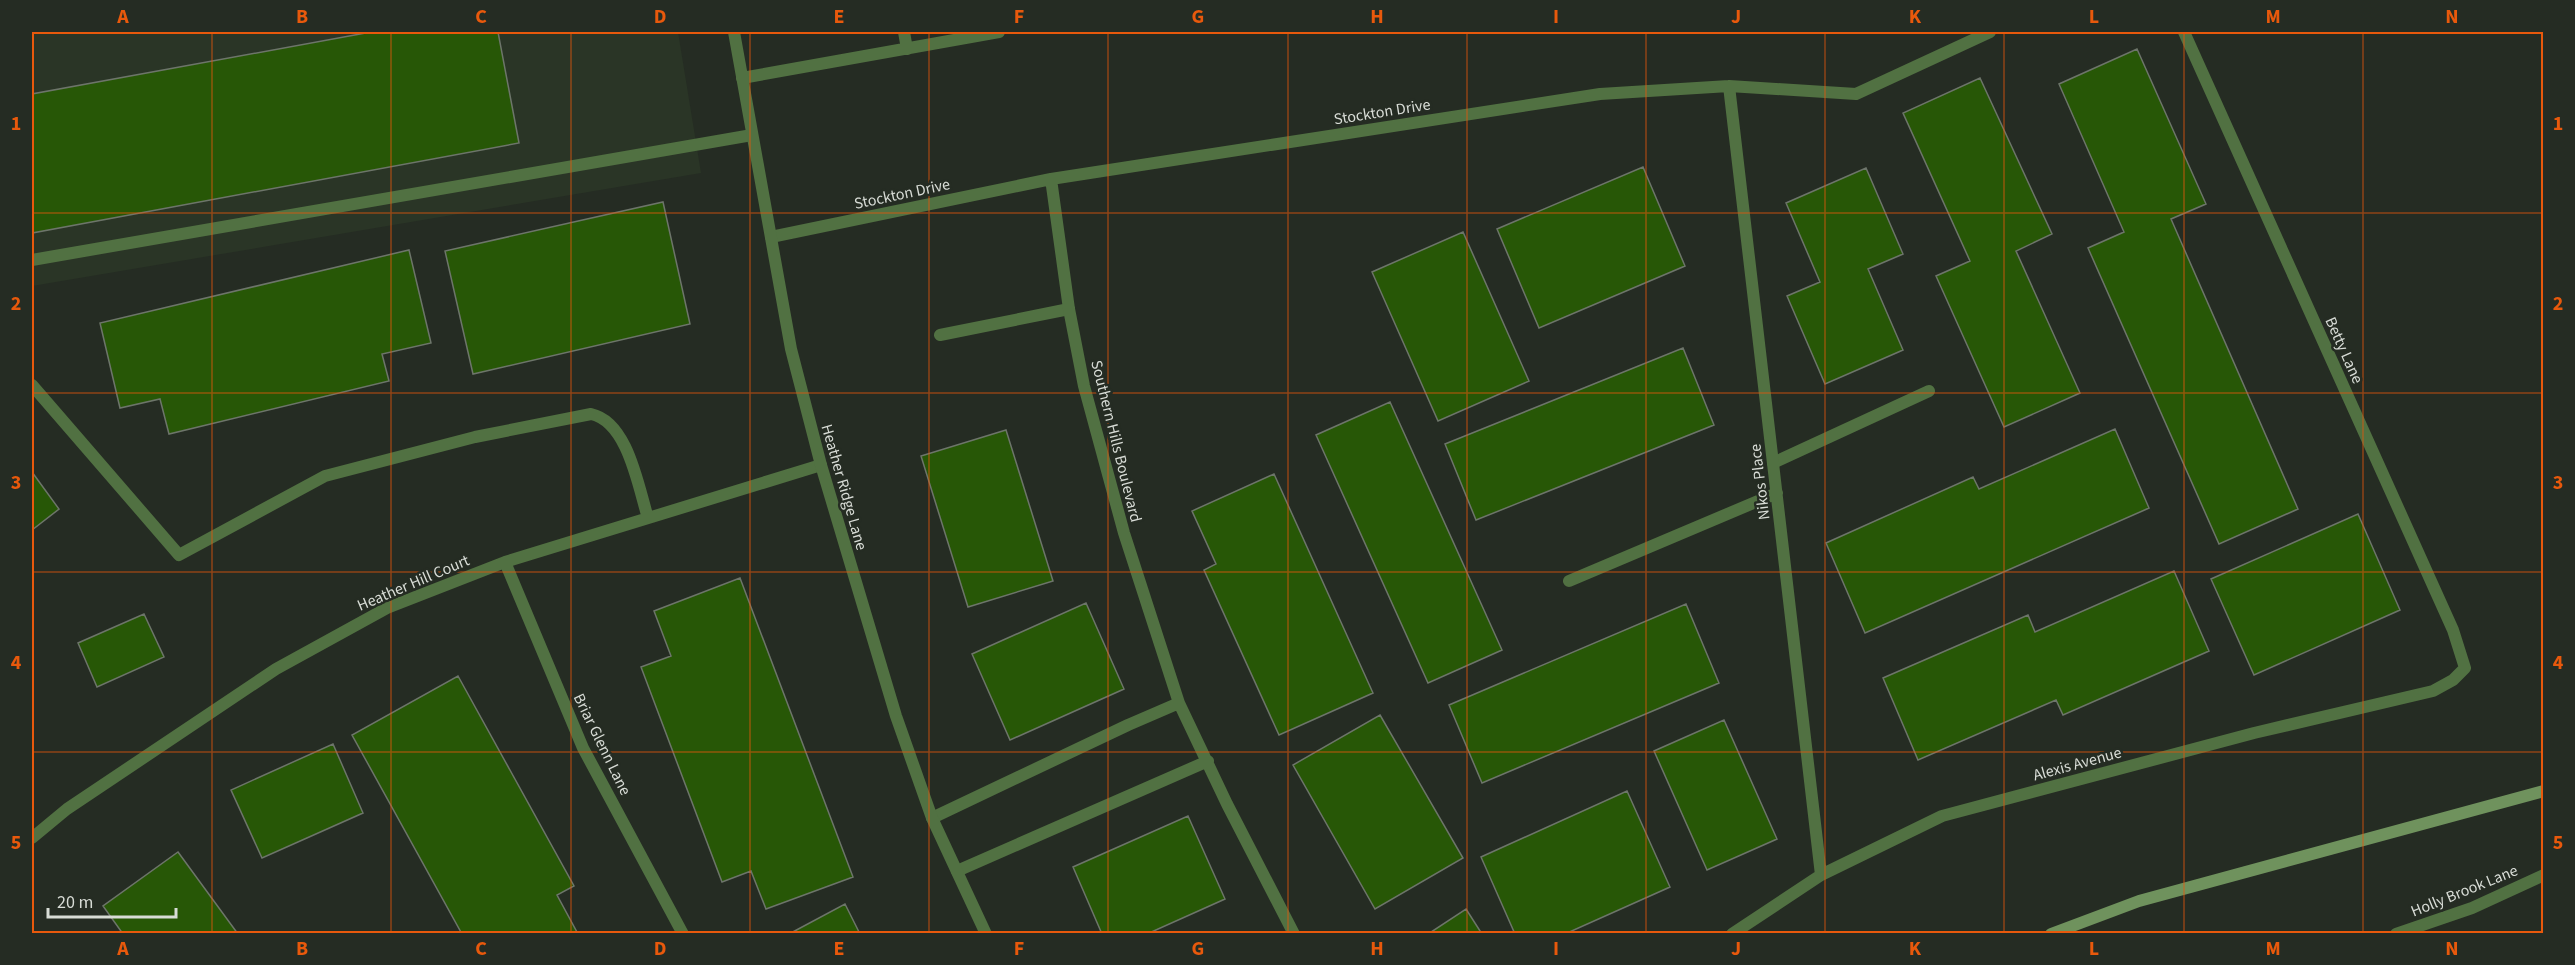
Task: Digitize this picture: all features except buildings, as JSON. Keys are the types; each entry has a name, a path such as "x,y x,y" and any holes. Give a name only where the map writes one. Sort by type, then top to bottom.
{"street":[{"name":"Heather Ridge Lane","path":"734,32 790,349 821,465 896,716 932,818 986,933"},
{"path":"904,32 907,49"},
{"path":"742,78 999,32"},
{"name":"Stockton Drive","path":"771,237 1051,179 1600,94 1729,86 1856,94 1990,32"},
{"name":"Betty Lane","path":"2184,32 2453,630 2465,668 2453,680"},
{"name":"Nikos Place","path":"1729,86 1821,875"},
{"path":"32,260 752,135"},
{"name":"Southern Hills Boulevard","path":"1051,179 1069,309 1084,386 1128,547 1179,704 1227,804 1294,933"},
{"path":"940,335 1069,309"},
{"path":"32,385 179,555 326,476 475,437 591,414 602,416 615,429 628,452 648,518"},
{"path":"1773,463 1929,391"},
{"name":"Heather Hill Court","path":"32,838 67,809 276,669 387,608 505,562 821,465"},
{"path":"1569,581 1777,493"},
{"name":"Briar Glenn Lane","path":"505,562 583,748 683,933"},
{"name":"Alexis Avenue","path":"1732,933 1821,875 1942,816 2254,734 2433,691 2453,680"},
{"path":"932,818 1128,725 1179,704"},
{"path":"957,871 1208,761"},
{"name":"Holly Brook Lane","path":"2396,933 2472,908 2544,875"}],"shaded area":[{"path":"32,32 678,32 701,173 32,286"}],"waterway":[{"path":"2051,934 2139,901 2544,791"}]}
